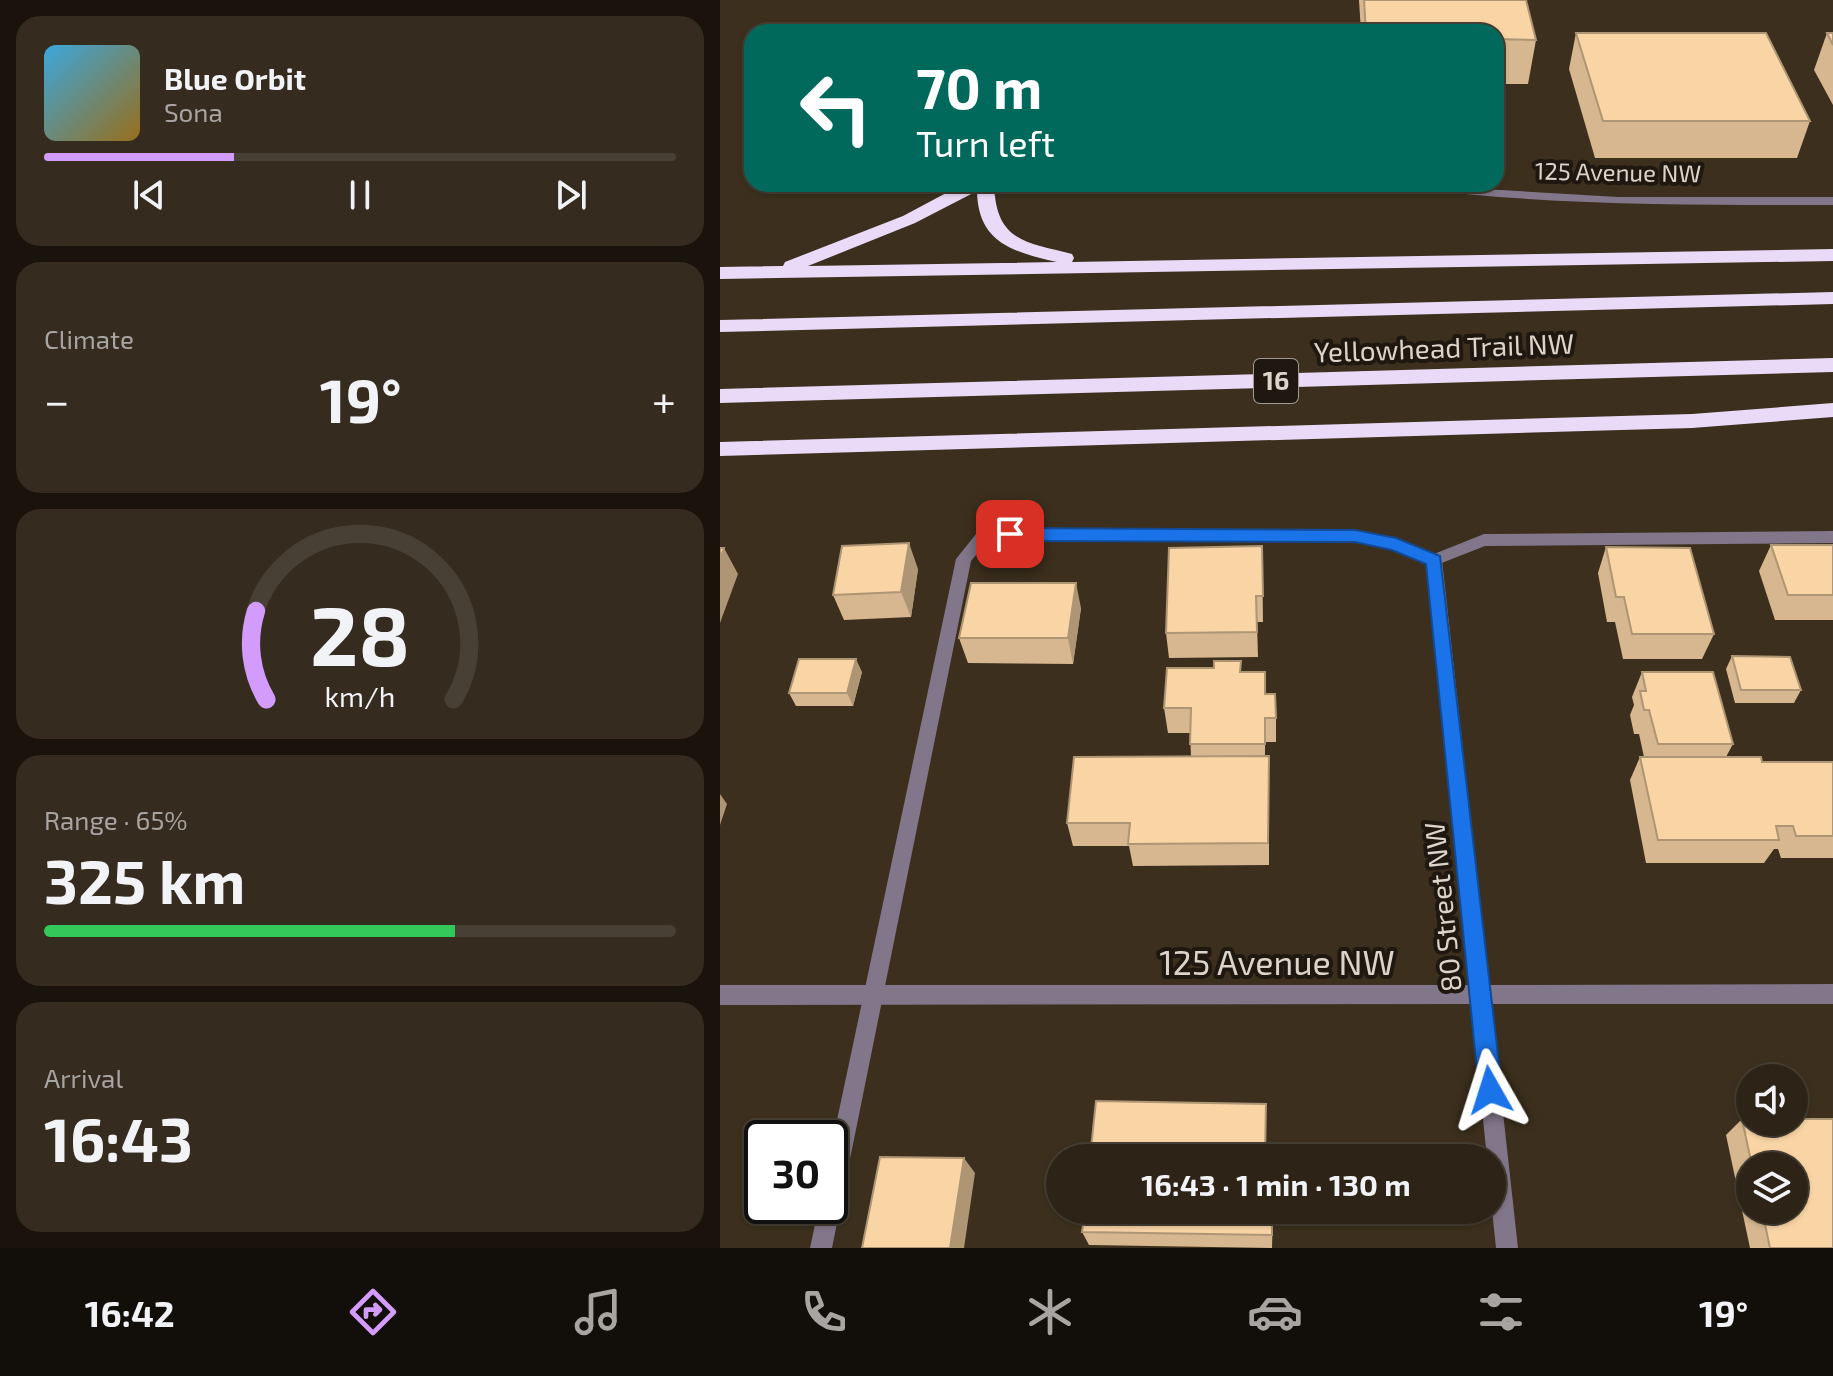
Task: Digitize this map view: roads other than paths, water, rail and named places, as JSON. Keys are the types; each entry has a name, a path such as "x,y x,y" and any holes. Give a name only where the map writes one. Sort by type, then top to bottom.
{"highway":[{"path":"782,271 842,244 899,226 963,192"},
{"path":"985,192 989,225 1020,249 1114,268"},
{"path":"720,273 1833,255"},
{"name":"Yellowhead Trail NW","path":"720,326 1833,298"},
{"name":"Yellowhead Trail NW","path":"720,396 1833,365"},
{"path":"720,449 1692,421 1833,410"}],"street":[{"name":"125 Avenue NW","path":"1456,192 1592,201 1833,201"},
{"path":"821,1248 964,559 981,538 1010,534 1355,536 1396,544 1434,560 1484,540 1833,537"},
{"name":"80 Street NW","path":"1434,560 1507,1248"},
{"name":"125 Avenue NW","path":"720,995 1833,994"}]}
